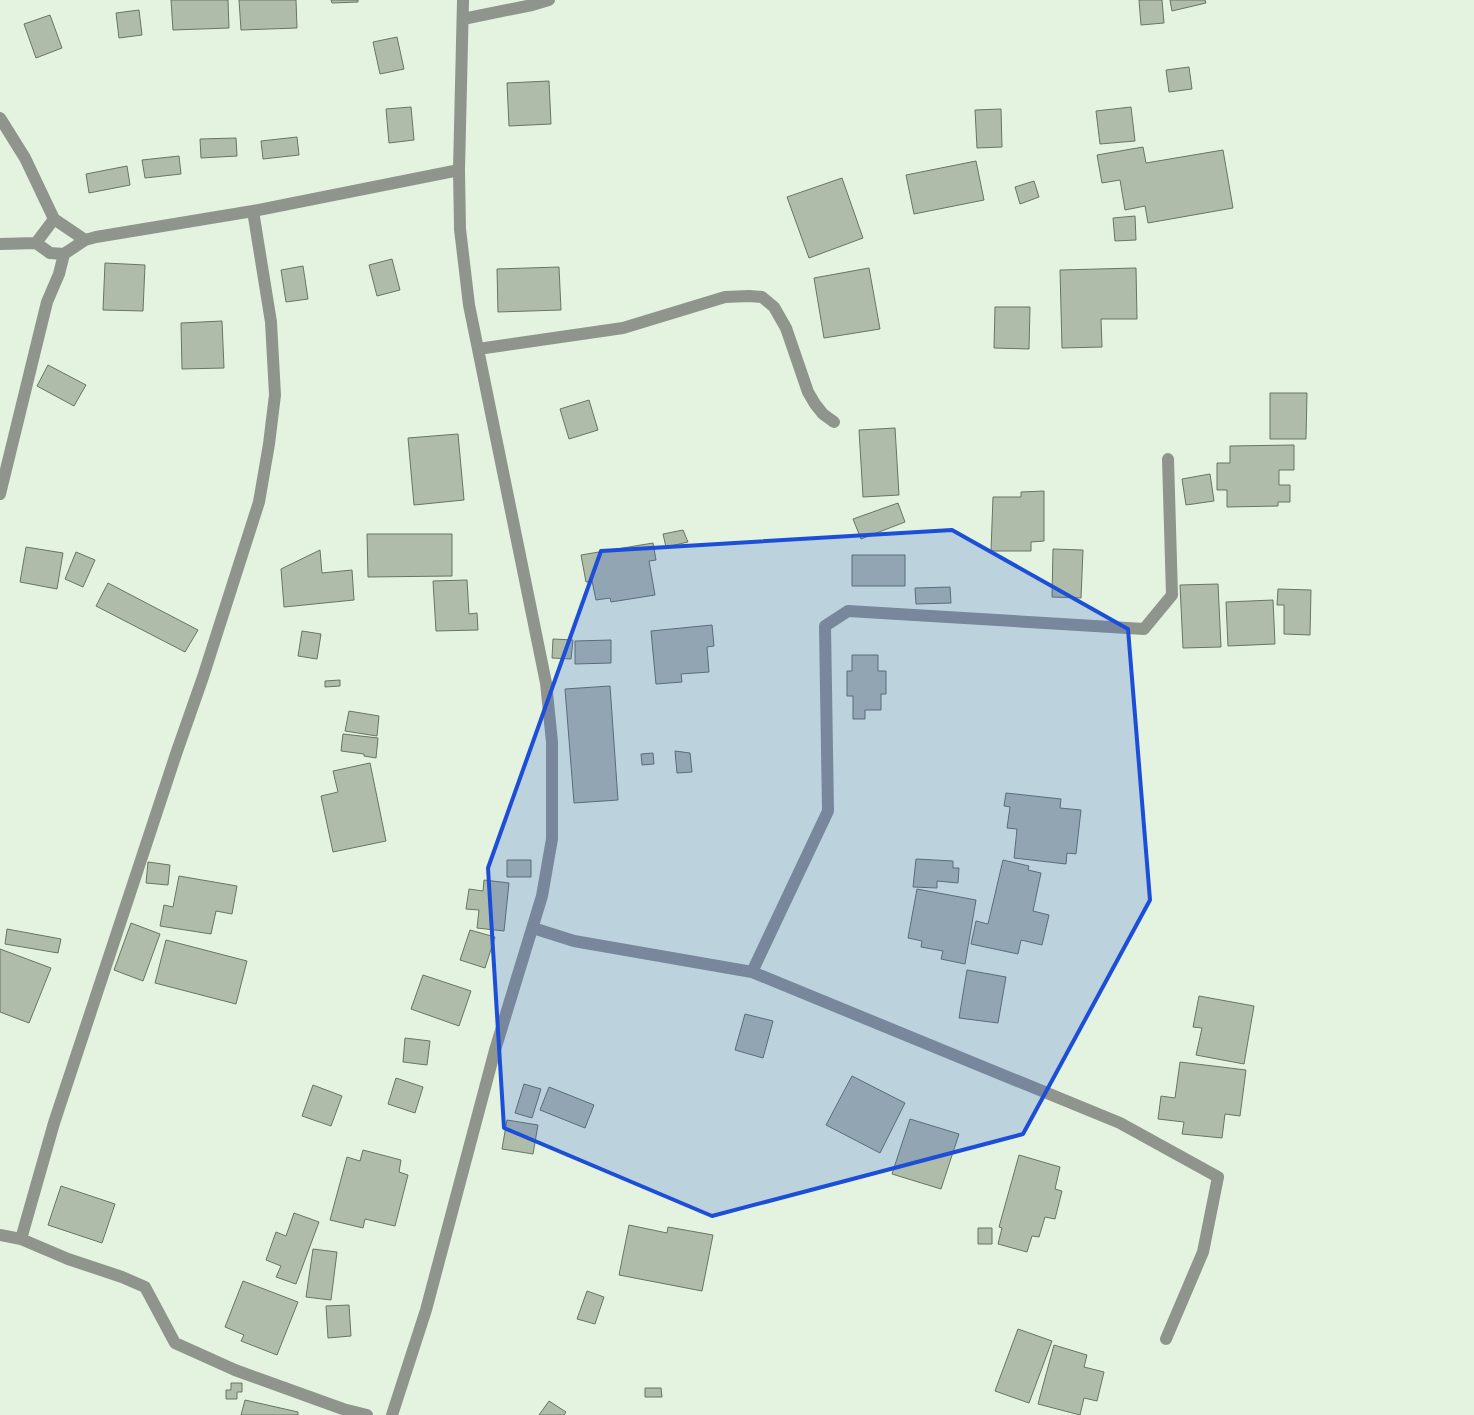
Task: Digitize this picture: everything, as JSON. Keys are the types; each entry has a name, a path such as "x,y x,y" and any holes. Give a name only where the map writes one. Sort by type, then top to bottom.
{"street":[{"path":"392,1415 426,1310 495,1050 542,896 552,839 552,742 546,684 469,305 460,230 459,170 463,0"},
{"path":"463,19 549,0"},
{"path":"0,118 25,158 54,219 85,240"},
{"path":"0,244 36,243 50,253 64,254 85,240 129,231 253,212 459,170"},
{"path":"21,1240 54,1123 176,754 204,677 259,502 270,444 275,394 271,322 253,212"},
{"path":"36,243 54,219"},
{"path":"0,494 47,302 59,274 64,254"},
{"path":"478,349 623,328 725,297 762,297 774,307 786,328 808,392 823,414 834,422"},
{"path":"752,972 828,811 825,626 848,611 1144,629 1172,595 1168,459"},
{"path":"533,928 574,941 752,972 1120,1123 1218,1177 1203,1252 1166,1340"},
{"path":"0,1235 21,1240 145,1287 175,1343 235,1370 343,1409 367,1415"}],"highlighted area":[{"path":"952,530 1128,629 1150,900 1023,1134 712,1216 504,1128 488,868 601,551"}],"building":[{"path":"171,0 228,0 229,28 173,30"},
{"path":"239,0 296,0 297,28 241,30"},
{"path":"331,0 358,0 358,2 332,3"},
{"path":"1139,0 1162,0 1164,23 1141,25"},
{"path":"1170,0 1205,0 1206,3 1172,11"},
{"path":"139,10 142,35 119,38 116,13"},
{"path":"50,15 62,48 36,58 24,24"},
{"path":"397,37 404,69 380,74 373,42"},
{"path":"1189,67 1192,89 1169,92 1166,70"},
{"path":"549,81 551,124 509,126 507,83"},
{"path":"411,107 414,140 389,143 386,109"},
{"path":"1131,107 1135,141 1100,144 1096,111"},
{"path":"1001,109 1002,147 977,148 975,110"},
{"path":"297,137 299,155 263,159 261,141"},
{"path":"236,138 237,156 201,158 200,139"},
{"path":"1143,147 1146,163 1223,150 1233,208 1148,223 1145,206 1125,210 1120,180 1102,183 1097,155"},
{"path":"179,156 181,174 145,178 142,160"},
{"path":"976,161 984,200 914,214 906,175"},
{"path":"127,166 130,185 89,193 86,174"},
{"path":"842,178 863,238 809,258 787,197"},
{"path":"1034,181 1039,197 1020,204 1015,187"},
{"path":"1135,216 1136,240 1115,241 1113,218"},
{"path":"392,259 400,290 377,296 369,265"},
{"path":"105,263 145,265 143,311 103,310"},
{"path":"303,266 308,299 286,302 281,270"},
{"path":"559,267 561,310 498,312 497,269"},
{"path":"869,268 880,329 824,338 814,278"},
{"path":"1136,268 1137,319 1101,319 1102,347 1062,348 1060,270"},
{"path":"995,307 1030,307 1029,349 994,348"},
{"path":"222,321 224,368 182,369 181,323"},
{"path":"48,365 86,385 74,406 37,386"},
{"path":"1270,393 1307,393 1306,439 1270,439"},
{"path":"589,400 598,430 569,439 560,409"},
{"path":"895,428 899,495 863,497 859,430"},
{"path":"458,434 464,500 414,505 408,438"},
{"path":"1294,445 1294,470 1279,470 1279,485 1290,485 1290,502 1278,502 1278,506 1227,507 1227,490 1217,490 1217,463 1230,463 1230,446"},
{"path":"1210,474 1214,501 1186,505 1182,479"},
{"path":"1044,491 1044,541 1031,542 1031,551 991,551 993,497 1021,497 1021,492"},
{"path":"898,503 905,522 861,539 853,519"},
{"path":"683,530 688,542 666,547 663,534"},
{"path":"367,534 452,534 452,576 368,577"},
{"path":"653,543 656,560 649,561 655,595 611,602 610,598 596,600 592,581 586,582 581,555"},
{"path":"26,547 63,553 57,589 20,582"},
{"path":"1053,549 1083,550 1081,598 1052,597"},
{"path":"320,550 322,573 352,570 354,600 284,607 281,569"},
{"path":"76,552 95,560 83,587 65,579"},
{"path":"852,555 905,555 905,586 852,586"},
{"path":"467,580 469,614 477,613 478,630 436,631 433,581"},
{"path":"108,583 198,630 185,652 96,606"},
{"path":"1218,584 1221,647 1183,648 1180,585"},
{"path":"950,587 951,603 916,604 915,588"},
{"path":"1278,589 1311,590 1310,635 1284,634 1284,605 1277,605"},
{"path":"1273,600 1275,644 1228,646 1226,602"},
{"path":"712,625 714,646 707,647 709,672 681,674 682,682 656,684 651,631"},
{"path":"302,631 321,634 317,659 298,656"},
{"path":"553,639 573,640 571,659 552,658"},
{"path":"611,640 611,663 575,664 575,641"},
{"path":"852,655 878,655 878,671 886,671 886,694 881,694 881,710 865,710 865,719 853,719 853,696 847,696 847,671 852,671"},
{"path":"340,680 340,686 325,687 325,681"},
{"path":"610,686 618,800 574,803 565,689"},
{"path":"349,711 379,716 377,736 345,731"},
{"path":"343,734 378,738 376,758 364,756 364,754 341,751"},
{"path":"675,751 690,753 692,772 677,773"},
{"path":"653,753 654,764 642,765 641,754"},
{"path":"370,763 386,841 333,852 321,796 338,792 333,771"},
{"path":"1006,793 1061,799 1060,808 1081,810 1076,854 1067,853 1066,864 1014,858 1017,829 1007,828 1010,807 1004,806"},
{"path":"916,859 953,861 953,868 959,868 958,883 937,881 937,888 913,887"},
{"path":"507,860 531,860 531,877 507,877"},
{"path":"1003,860 1029,866 1028,870 1041,873 1033,911 1049,915 1042,945 1021,940 1018,954 971,944 976,921 988,924"},
{"path":"148,862 170,865 168,885 146,883"},
{"path":"179,876 237,886 232,914 216,911 211,934 160,926 164,905 173,907"},
{"path":"484,880 509,883 504,931 477,928 479,910 466,909 469,889 483,891"},
{"path":"917,889 976,900 965,964 941,959 943,951 921,947 922,941 908,938"},
{"path":"131,923 160,934 143,981 114,970"},
{"path":"7,929 61,939 58,953 5,944"},
{"path":"470,930 495,937 485,968 460,960"},
{"path":"166,940 247,961 236,1004 155,983"},
{"path":"0,949 51,968 29,1023 0,1012"},
{"path":"967,970 1006,977 998,1023 959,1018"},
{"path":"423,975 471,991 459,1026 411,1009"},
{"path":"1199,996 1254,1006 1244,1064 1196,1055 1202,1028 1193,1027"},
{"path":"745,1014 773,1021 763,1058 735,1050"},
{"path":"405,1038 430,1041 427,1065 403,1062"},
{"path":"1180,1062 1246,1070 1240,1116 1225,1114 1222,1138 1182,1134 1184,1122 1158,1119 1161,1096 1175,1098"},
{"path":"852,1076 905,1103 880,1153 826,1125"},
{"path":"396,1078 423,1087 415,1113 388,1104"},
{"path":"524,1084 541,1089 532,1118 515,1113"},
{"path":"313,1085 342,1096 331,1126 302,1116"},
{"path":"549,1087 594,1105 585,1128 540,1110"},
{"path":"910,1119 959,1134 941,1189 892,1174"},
{"path":"507,1120 538,1125 533,1154 502,1149"},
{"path":"363,1150 401,1160 399,1172 408,1175 395,1226 365,1219 363,1228 330,1220 347,1157 360,1161"},
{"path":"1019,1155 1060,1167 1055,1189 1062,1191 1055,1219 1045,1217 1039,1237 1032,1236 1027,1252 998,1244 1002,1228 999,1227"},
{"path":"61,1186 115,1204 102,1243 48,1225"},
{"path":"294,1213 319,1222 296,1284 276,1277 281,1266 266,1260 276,1232 286,1236"},
{"path":"629,1225 667,1233 668,1227 713,1235 702,1291 619,1275"},
{"path":"978,1228 992,1228 992,1244 978,1244"},
{"path":"313,1249 337,1252 331,1300 306,1297"},
{"path":"243,1281 298,1302 277,1355 241,1341 244,1335 225,1327"},
{"path":"587,1291 604,1297 595,1324 577,1319"},
{"path":"349,1305 351,1336 328,1338 326,1306"},
{"path":"1018,1329 1052,1341 1029,1403 995,1391"},
{"path":"1054,1345 1087,1355 1084,1367 1104,1372 1097,1401 1084,1398 1080,1415 1038,1404"},
{"path":"231,1383 242,1383 242,1392 237,1392 237,1399 226,1399 226,1390 231,1390"},
{"path":"645,1388 661,1388 662,1397 645,1397"},
{"path":"245,1400 298,1412 298,1415 241,1415"},
{"path":"549,1401 566,1412 564,1415 539,1415"}]}
